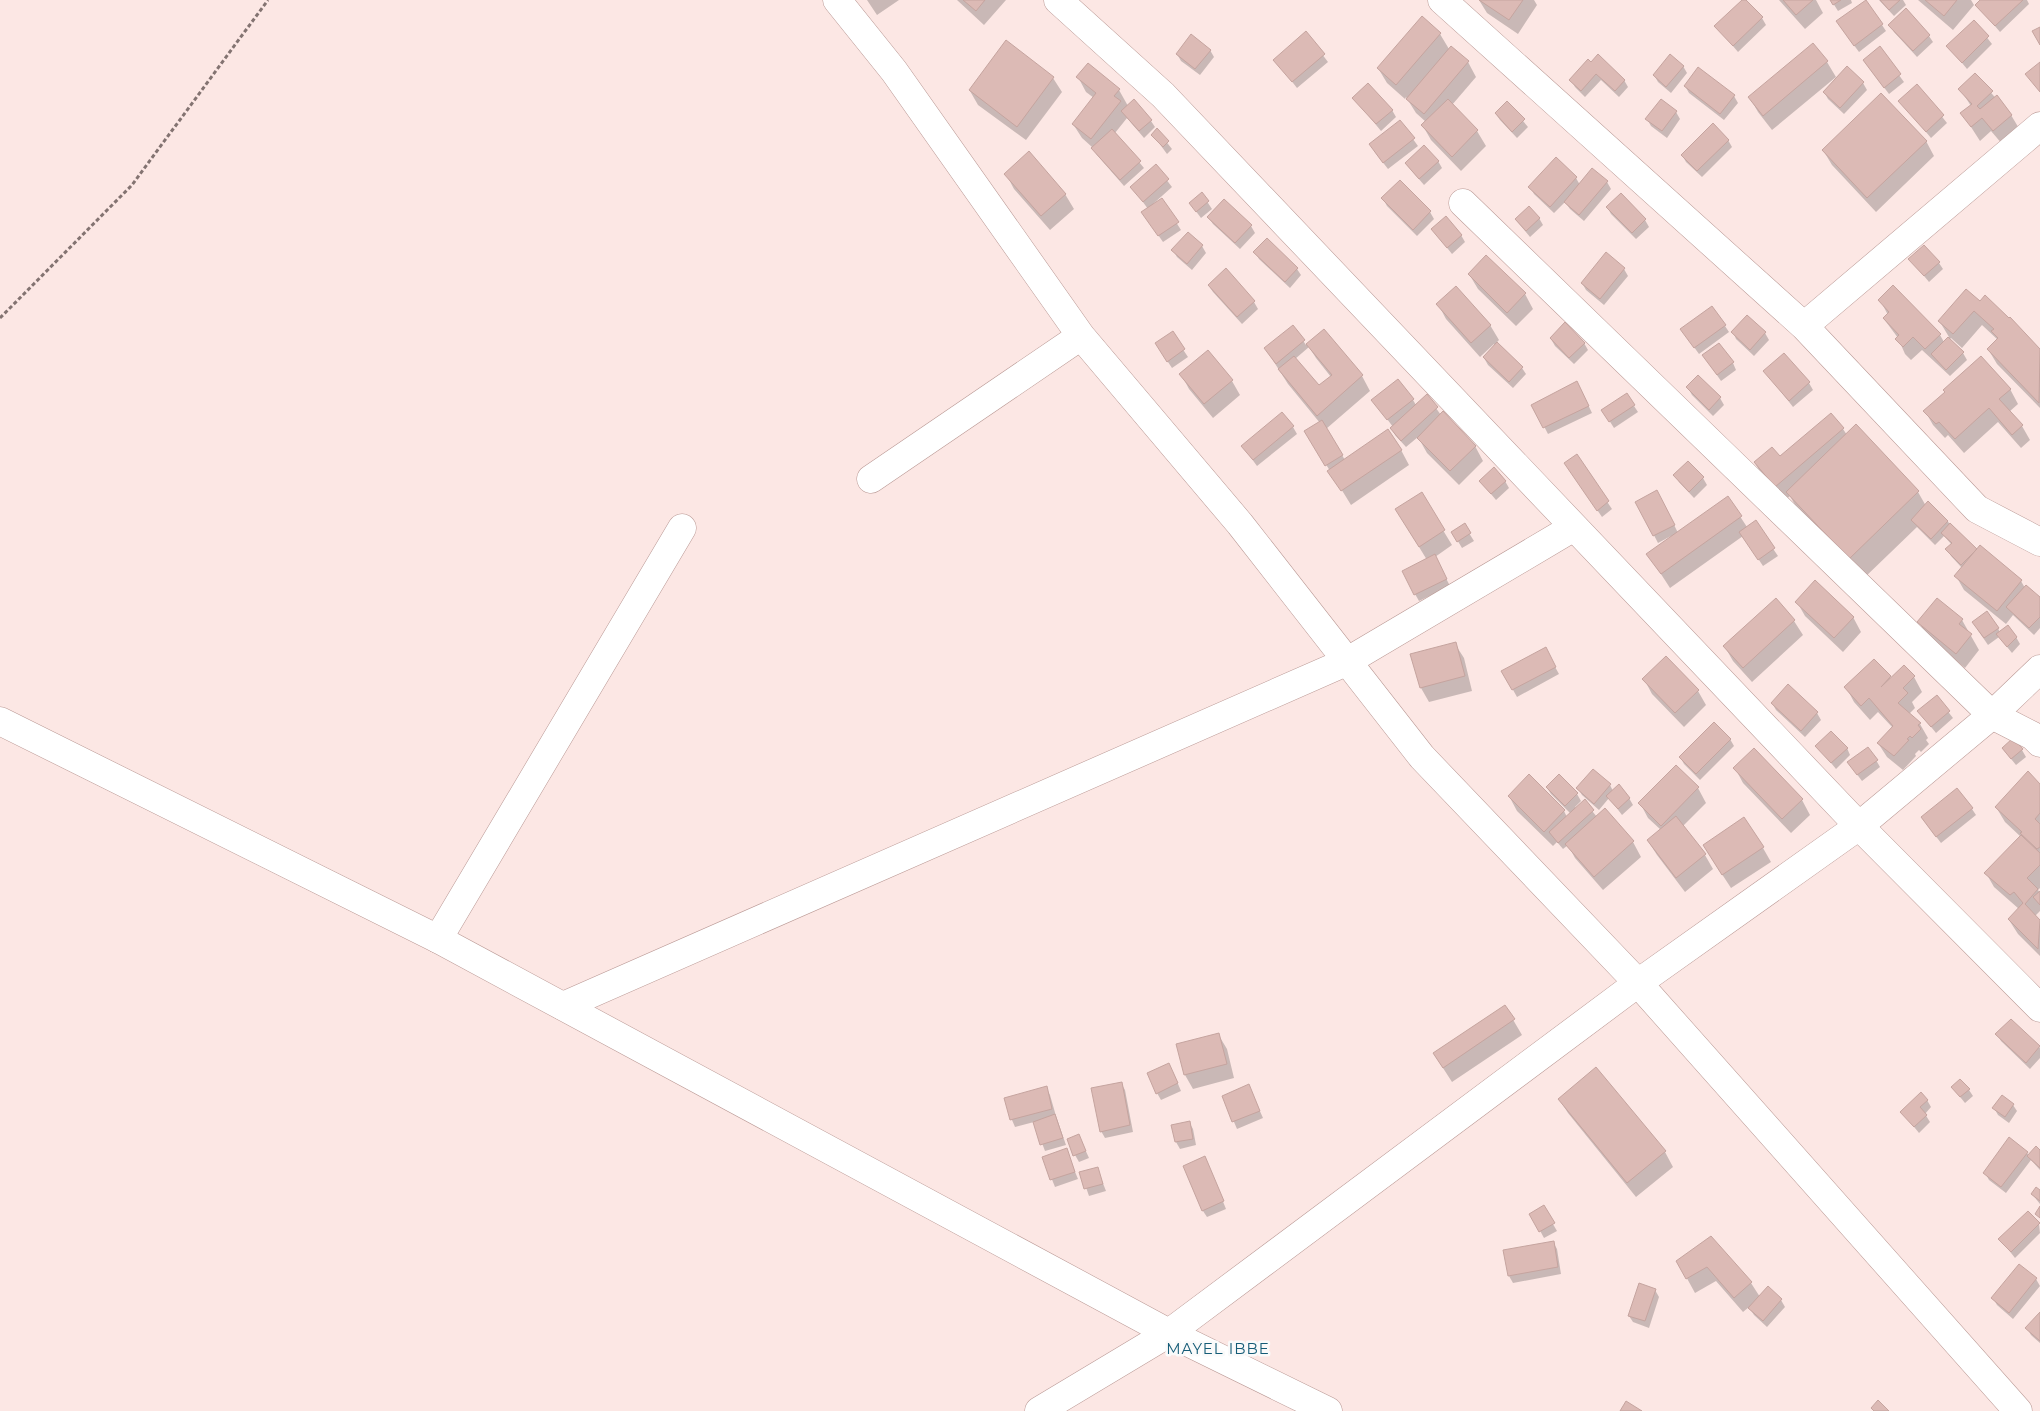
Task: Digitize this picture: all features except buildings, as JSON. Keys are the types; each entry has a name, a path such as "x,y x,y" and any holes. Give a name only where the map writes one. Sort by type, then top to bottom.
{"street":[{"path":"837,0 894,71 1081,336 1240,524 1422,757 1638,983 2018,1411"},
{"path":"1058,0 1163,95 1859,826 2040,1008"},
{"path":"1442,0 1804,326 1977,509 2040,542"},
{"path":"1804,326 2040,126"},
{"path":"1463,203 1992,715 2032,736 2040,743"},
{"path":"871,479 1081,336"},
{"path":"563,1006 1346,662 1574,527"},
{"path":"438,938 682,528"},
{"path":"1039,1411 1169,1334 1638,983 1859,826 1992,715 2040,669"},
{"path":"0,721 438,938 1169,1334 1328,1411"}],"path":[{"path":"0,318 132,185 268,0"}],"district":[{"name":"MAYEL IBBE","path":"1218,1348"}]}
